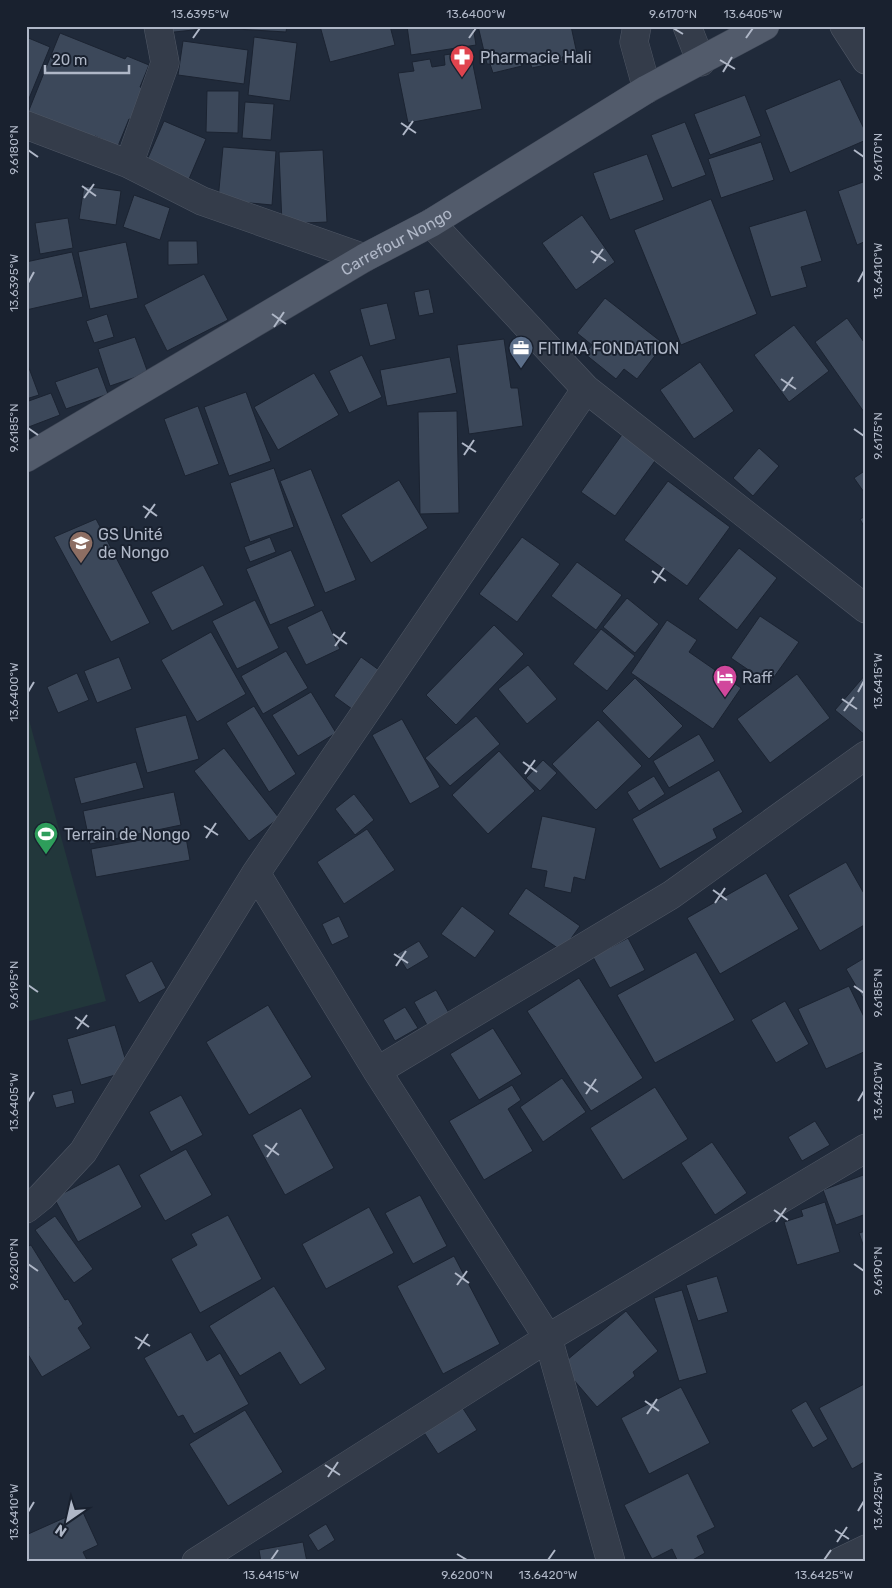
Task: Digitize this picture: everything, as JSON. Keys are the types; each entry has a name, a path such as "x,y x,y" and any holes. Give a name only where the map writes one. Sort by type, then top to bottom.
{"main road":[{"name":"Carrefour Nongo","path":"26,458 364,258 431,224 647,89 701,62 765,26"}],"street":[{"path":"129,164 165,63 158,26"},
{"path":"637,26 634,42 647,89"},
{"path":"687,26 701,62"},
{"path":"844,26 866,60"},
{"path":"26,125 129,164 202,201 364,258"},
{"path":"431,224 586,389 866,609"},
{"path":"26,1209 83,1152 256,873 586,389"},
{"path":"377,1071 671,895 866,755"},
{"path":"256,873 377,1071 548,1338 611,1562"},
{"path":"196,1562 548,1338 866,1148"},
{"path":"840,1562 866,1549"}],"green space":[{"name":"Terrain de Nongo","path":"26,709 106,1001 26,1022"}],"building":[{"path":"165,26 212,26 212,28 165,33"},
{"path":"220,26 287,26 286,32 219,28"},
{"path":"320,26 390,26 395,45 330,62"},
{"path":"407,26 473,26 476,45 411,55"},
{"path":"478,26 571,26 577,54 562,57 563,61 532,68 528,57 520,59 522,66 493,73 490,64 487,64"},
{"path":"60,33 125,59 127,56 149,65 140,87 147,90 135,121 129,119 118,146 95,136 93,142 27,115"},
{"path":"26,37 50,47 28,101 26,101"},
{"path":"254,37 297,43 290,101 248,95"},
{"path":"183,41 248,50 244,84 178,75"},
{"path":"458,53 460,62 472,60 482,109 408,123 398,73 414,71 412,62 430,59 432,67 445,65 444,55"},
{"path":"840,79 866,133 866,140 790,173 765,110"},
{"path":"207,91 239,91 238,133 206,132"},
{"path":"745,95 761,136 710,155 694,114"},
{"path":"245,102 274,104 271,140 242,138"},
{"path":"164,121 206,139 186,186 144,167"},
{"path":"685,122 706,175 672,188 651,135"},
{"path":"761,142 774,180 721,198 708,159"},
{"path":"223,147 276,151 272,205 218,200"},
{"path":"323,150 327,222 282,224 279,152"},
{"path":"647,154 664,200 610,220 593,173"},
{"path":"866,181 866,241 857,245 838,191"},
{"path":"84,186 121,191 116,225 79,219"},
{"path":"134,195 170,208 160,240 123,227"},
{"path":"711,199 757,314 681,345 634,230"},
{"path":"806,210 822,261 801,267 807,287 771,297 749,227"},
{"path":"582,215 615,262 576,290 542,243"},
{"path":"68,218 73,248 40,254 35,223"},
{"path":"168,241 197,241 198,264 168,265"},
{"path":"126,242 138,298 90,309 78,252"},
{"path":"72,252 83,297 26,310 26,262"},
{"path":"204,274 228,320 167,351 144,305"},
{"path":"429,289 434,313 419,316 414,292"},
{"path":"605,298 664,344 637,379 624,369 616,379 585,354 592,345 577,333"},
{"path":"387,303 396,339 370,346 360,309"},
{"path":"107,314 114,337 94,343 86,321"},
{"path":"847,318 866,345 866,411 864,412 815,342"},
{"path":"794,325 829,371 789,402 754,355"},
{"path":"135,337 148,373 110,386 98,349"},
{"path":"504,339 511,388 518,388 523,426 469,434 457,345"},
{"path":"362,355 382,397 349,413 329,371"},
{"path":"450,357 457,393 387,406 380,370"},
{"path":"26,360 39,395 26,399"},
{"path":"700,362 734,411 694,439 660,390"},
{"path":"98,367 108,394 66,409 55,382"},
{"path":"314,373 339,415 278,450 254,407"},
{"path":"246,392 271,461 229,476 204,407"},
{"path":"51,393 60,415 26,428 26,402"},
{"path":"198,406 219,464 185,476 164,419"},
{"path":"457,411 459,513 420,514 418,412"},
{"path":"626,429 660,454 615,516 581,492"},
{"path":"759,448 779,466 753,496 733,478"},
{"path":"274,468 294,527 250,542 230,483"},
{"path":"311,469 356,580 325,593 280,481"},
{"path":"866,470 866,495 854,478"},
{"path":"399,480 428,528 371,563 341,515"},
{"path":"668,481 730,527 687,586 624,540"},
{"path":"866,516 866,530 860,519"},
{"path":"96,519 150,623 111,642 54,537"},
{"path":"270,537 276,552 250,562 244,547"},
{"path":"522,537 560,564 517,622 479,594"},
{"path":"739,548 777,578 737,630 698,599"},
{"path":"291,550 315,606 270,625 246,569"},
{"path":"577,562 622,595 596,630 551,596"},
{"path":"203,565 224,605 172,631 151,592"},
{"path":"627,598 659,624 635,653 603,627"},
{"path":"255,600 279,648 237,669 212,621"},
{"path":"322,610 340,649 306,665 287,627"},
{"path":"760,616 799,642 769,684 731,658"},
{"path":"667,620 697,640 689,652 741,688 713,729 631,673"},
{"path":"494,625 524,654 456,725 426,695"},
{"path":"601,629 635,656 607,691 573,664"},
{"path":"211,632 246,694 197,722 161,660"},
{"path":"286,651 308,688 263,714 241,676"},
{"path":"119,657 132,689 97,703 84,671"},
{"path":"361,657 379,670 352,709 334,696"},
{"path":"528,665 557,699 527,724 498,689"},
{"path":"77,673 89,700 58,713 47,687"},
{"path":"797,674 830,718 770,763 737,719"},
{"path":"866,674 866,736 835,710"},
{"path":"635,678 683,726 649,759 602,711"},
{"path":"311,692 336,733 298,756 272,715"},
{"path":"254,706 296,774 269,792 226,723"},
{"path":"186,715 199,759 147,773 135,728"},
{"path":"476,716 500,744 450,786 425,758"},
{"path":"402,719 440,787 410,804 372,735"},
{"path":"598,720 642,766 596,810 552,764"},
{"path":"699,734 715,761 669,788 653,761"},
{"path":"224,748 279,818 249,841 194,771"},
{"path":"499,751 535,791 488,834 452,795"},
{"path":"543,760 557,773 540,791 526,778"},
{"path":"136,762 144,788 81,804 74,778"},
{"path":"719,770 743,812 713,829 717,838 660,869 632,819"},
{"path":"654,776 665,794 639,811 627,792"},
{"path":"174,792 181,825 90,844 83,811"},
{"path":"354,794 374,820 355,835 335,809"},
{"path":"542,816 596,828 585,880 574,877 571,893 544,887 547,871 531,868"},
{"path":"367,829 395,870 344,904 317,862"},
{"path":"185,832 190,860 96,877 91,849"},
{"path":"846,862 866,897 866,924 820,951 788,895"},
{"path":"766,873 799,929 720,974 687,918"},
{"path":"526,888 580,926 562,951 508,914"},
{"path":"462,906 495,931 475,958 441,934"},
{"path":"339,916 349,937 332,945 322,924"},
{"path":"628,938 645,970 610,988 593,957"},
{"path":"419,941 429,957 407,970 397,954"},
{"path":"696,952 735,1020 655,1063 617,995"},
{"path":"866,957 866,1003 846,969"},
{"path":"152,961 166,988 139,1003 125,975"},
{"path":"579,978 643,1078 591,1111 527,1011"},
{"path":"849,986 866,1021 866,1051 826,1069 798,1009"},
{"path":"436,990 453,1020 431,1032 414,1002"},
{"path":"785,1001 809,1044 776,1063 751,1020"},
{"path":"268,1005 312,1077 249,1115 206,1042"},
{"path":"405,1007 418,1028 395,1041 383,1020"},
{"path":"115,1025 129,1071 81,1085 67,1039"},
{"path":"493,1028 522,1074 479,1100 450,1054"},
{"path":"562,1078 586,1112 543,1142 520,1107"},
{"path":"512,1085 521,1100 508,1109 533,1151 484,1180 449,1121"},
{"path":"655,1087 688,1139 623,1180 590,1128"},
{"path":"72,1090 75,1103 56,1108 52,1095"},
{"path":"181,1095 203,1135 171,1152 149,1112"},
{"path":"301,1108 334,1168 285,1195 252,1135"},
{"path":"815,1121 830,1145 802,1161 788,1137"},
{"path":"712,1142 747,1193 715,1215 681,1163"},
{"path":"186,1149 212,1195 165,1221 139,1175"},
{"path":"119,1164 142,1207 78,1242 54,1198"},
{"path":"866,1174 866,1214 836,1225 823,1190"},
{"path":"420,1195 447,1246 413,1264 385,1213"},
{"path":"825,1202 840,1252 797,1265 784,1222 803,1216 801,1210"},
{"path":"369,1207 394,1253 326,1289 302,1244"},
{"path":"228,1215 262,1279 200,1313 171,1259 197,1245 191,1234"},
{"path":"55,1216 93,1269 74,1283 35,1230"},
{"path":"866,1231 866,1253 859,1233"},
{"path":"31,1245 65,1300 68,1299 83,1324 78,1328 91,1348 42,1377 26,1351 26,1330 29,1328 26,1323 26,1247"},
{"path":"454,1256 500,1344 443,1374 397,1286"},
{"path":"717,1276 728,1312 698,1321 686,1285"},
{"path":"274,1286 326,1369 300,1385 280,1352 240,1376 209,1326"},
{"path":"682,1290 707,1373 679,1381 654,1298"},
{"path":"626,1311 658,1351 633,1372 635,1376 597,1407 561,1365"},
{"path":"191,1332 207,1361 220,1353 249,1404 194,1434 183,1415 178,1417 144,1358"},
{"path":"866,1383 866,1461 852,1469 819,1408"},
{"path":"681,1387 710,1443 649,1474 621,1418"},
{"path":"806,1401 828,1439 813,1448 791,1410"},
{"path":"462,1407 477,1430 438,1454 423,1431"},
{"path":"245,1410 283,1472 228,1506 189,1444"},
{"path":"688,1473 715,1527 697,1536 705,1553 689,1562 678,1562 672,1549 652,1559 624,1505"},
{"path":"82,1510 98,1545 83,1552 88,1562 29,1562 26,1555 26,1535"},
{"path":"326,1524 335,1540 318,1551 308,1535"},
{"path":"303,1542 307,1562 261,1562 259,1550"}],"place":[{"name":"Pharmacie Hali","path":"462,78"},
{"name":"FITIMA FONDATION","path":"521,369"},
{"name":"GS Unité de Nongo","path":"81,564"},
{"name":"Raff","path":"725,698"},
{"name":"Terrain de Nongo","path":"46,855"}]}
